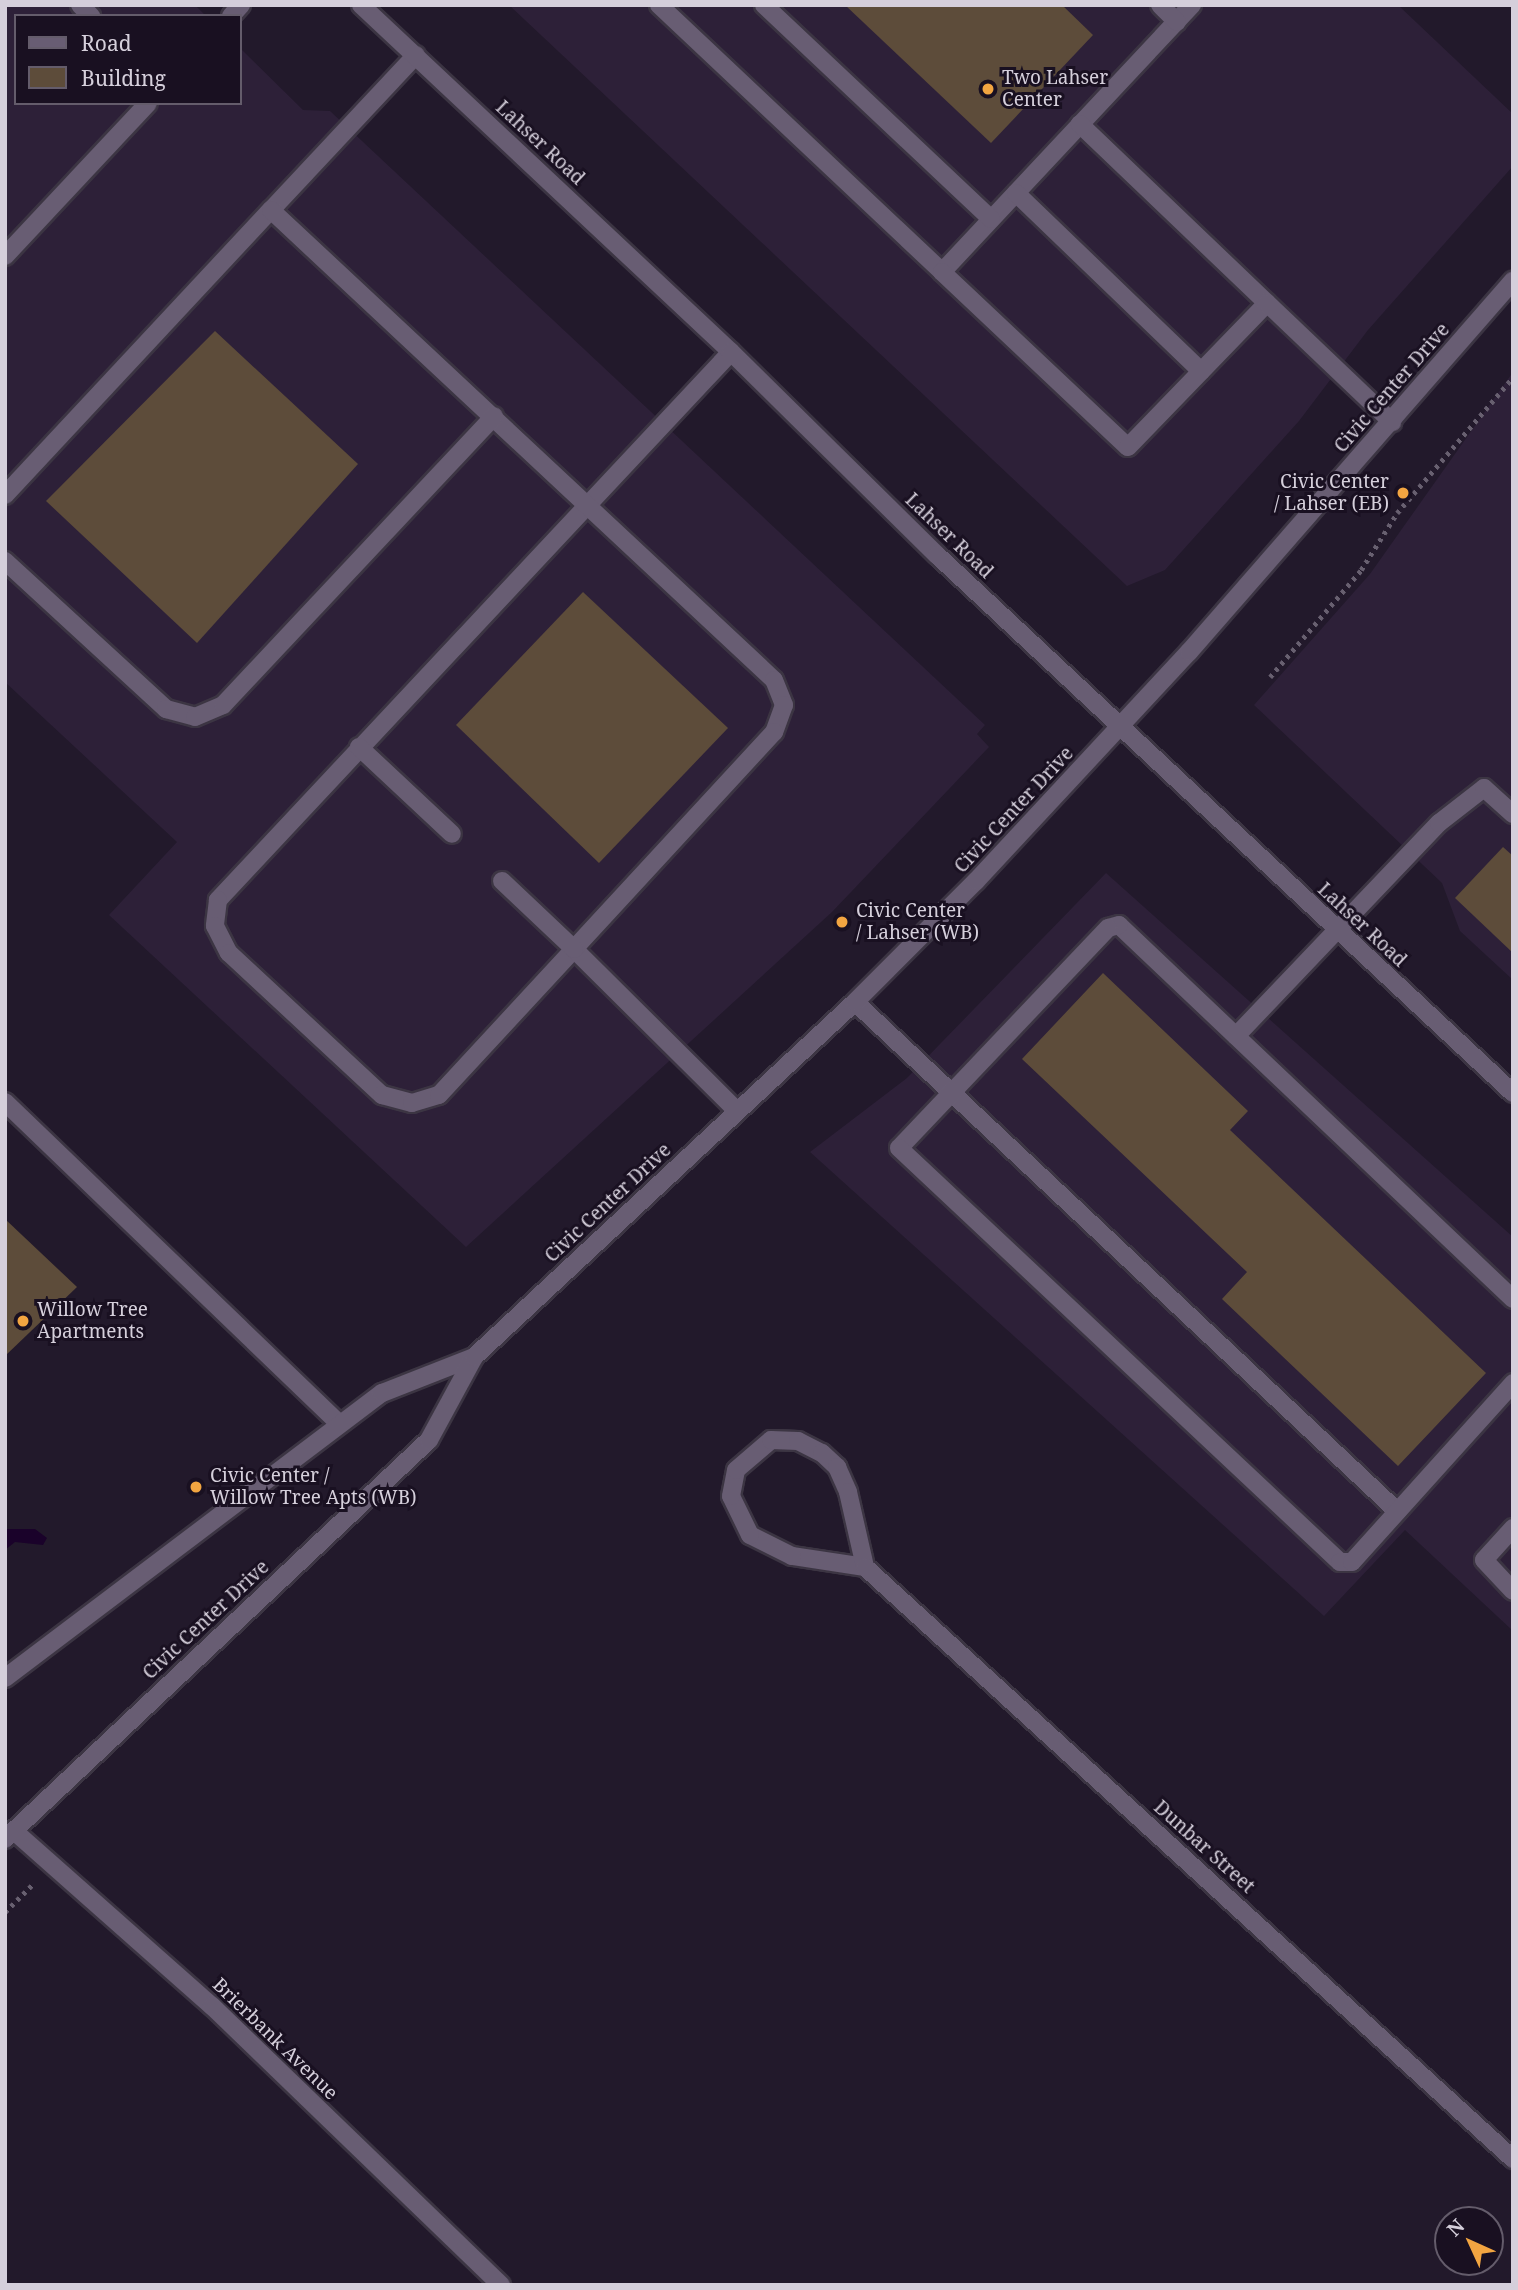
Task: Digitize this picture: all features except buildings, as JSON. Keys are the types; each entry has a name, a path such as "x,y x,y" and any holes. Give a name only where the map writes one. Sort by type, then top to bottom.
{"street":[{"name":"Lahser Road","path":"361,5 731,352 937,555 1513,1093"},
{"path":"659,5 1128,447 1267,303"},
{"path":"764,5 991,219"},
{"path":"1160,5 1177,22"},
{"path":"942,272 1192,5"},
{"path":"5,495 416,55"},
{"path":"5,256 147,105"},
{"path":"1080,124 1392,422"},
{"path":"1016,193 1201,371"},
{"path":"271,211 589,503 774,680 784,705 774,732 439,1095 412,1103 382,1095 229,953 215,926 218,900 359,747 589,503 731,352"},
{"name":"Civic Center Drive","path":"9,1835 429,1440 474,1356 855,1002 1122,726 1392,422 1513,281"},
{"path":"5,561 166,709 195,717 223,705 494,416"},
{"path":"359,747 452,834"},
{"path":"1236,1035 1334,928 1439,823 1484,788 1513,814"},
{"path":"502,881 737,1111"},
{"path":"1513,1299 1119,925 1108,928 898,1148 1340,1562 1352,1562 1513,1383"},
{"path":"855,1002 949,1094 1397,1511"},
{"path":"5,1102 339,1423"},
{"name":"Civic Center Drive","path":"5,1678 382,1392 474,1356"},
{"path":"771,1440 798,1441 822,1453 837,1467 848,1492 865,1567 792,1556 750,1535 732,1496 736,1470 771,1440"},
{"path":"1513,1528 1484,1560 1513,1591"},
{"name":"Dunbar Street","path":"865,1567 1513,2159"},
{"name":"Brierbank Avenue","path":"9,1835 212,2007 501,2285"}],"path":[{"path":"1270,677 1361,570 1397,513 1513,377"},
{"path":"5,1912 28,1891"}],"shaded area":[{"path":"5,5 195,5 204,14 14,14 14,105 242,105 242,50 303,110 330,111 985,725 977,734 989,747 832,912 466,1247 109,915 177,842 5,682"},
{"path":"509,5 1398,5 1513,114 1513,166 1368,330 1299,421 1165,570 1127,586"},
{"path":"1513,372 1513,980 1460,931 1442,883 1254,705 1370,574"},
{"path":"1106,873 1513,1237 1513,1631 1405,1530 1324,1616 810,1152 907,1078"},
{"path":"5,1529 35,1529 47,1538 43,1545 15,1542 5,1550"}],"place":[{"name":"Two Lahser Center","path":"988,89"},
{"name":"Civic Center / Lahser (EB)","path":"1403,493"},
{"name":"Civic Center / Lahser (WB)","path":"842,922"},
{"name":"Willow Tree Apartments","path":"23,1321"},
{"name":"Civic Center / Willow Tree Apts (WB)","path":"196,1487"}]}
